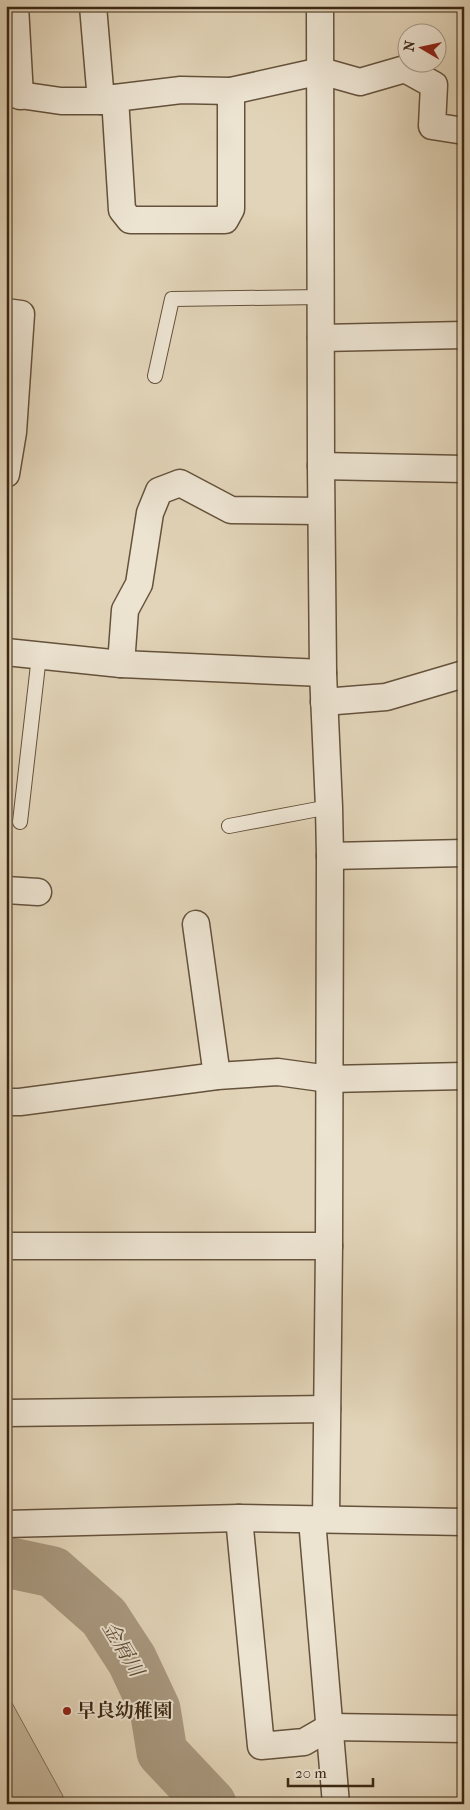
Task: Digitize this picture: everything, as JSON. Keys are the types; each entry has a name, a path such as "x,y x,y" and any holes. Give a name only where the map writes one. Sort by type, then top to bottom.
{"street":[{"path":"15,6 13,94 61,101 108,99 181,90 231,91 321,71 360,82 405,69 434,85 432,126 464,131"},
{"path":"93,6 108,99 122,210 130,220 225,220 231,209 231,91"},
{"path":"320,6 321,511 323,673 330,856 327,1409 319,1520 336,1804"},
{"path":"6,312 21,314 6,474"},
{"path":"320,338 464,335"},
{"path":"321,466 464,469"},
{"path":"121,664 125,610 139,584 150,513 159,491 180,483 231,510 321,511"},
{"path":"6,652 121,664 323,673"},
{"path":"324,702 386,697 464,674"},
{"path":"330,856 464,853"},
{"path":"6,890 38,892"},
{"path":"196,924 217,1076"},
{"path":"6,1102 29,1101 217,1076 278,1072 328,1079 464,1076"},
{"path":"6,1246 329,1246"},
{"path":"6,1413 327,1409"},
{"path":"239,1518 261,1746 304,1742 330,1727 464,1729"},
{"path":"6,1524 239,1518 464,1522"}],"lane":[{"path":"155,376 172,300 320,297"},
{"path":"20,822 39,656"},
{"path":"229,826 329,807"}],"shaded area":[{"path":"6,1692 63,1796 62,1804 6,1804"}],"waterway":[{"name":"金屑川","path":"6,1562 53,1572 104,1617 132,1660 155,1709 162,1752 211,1804"}],"place":[{"name":"早良幼稚園","path":"67,1711"}]}
